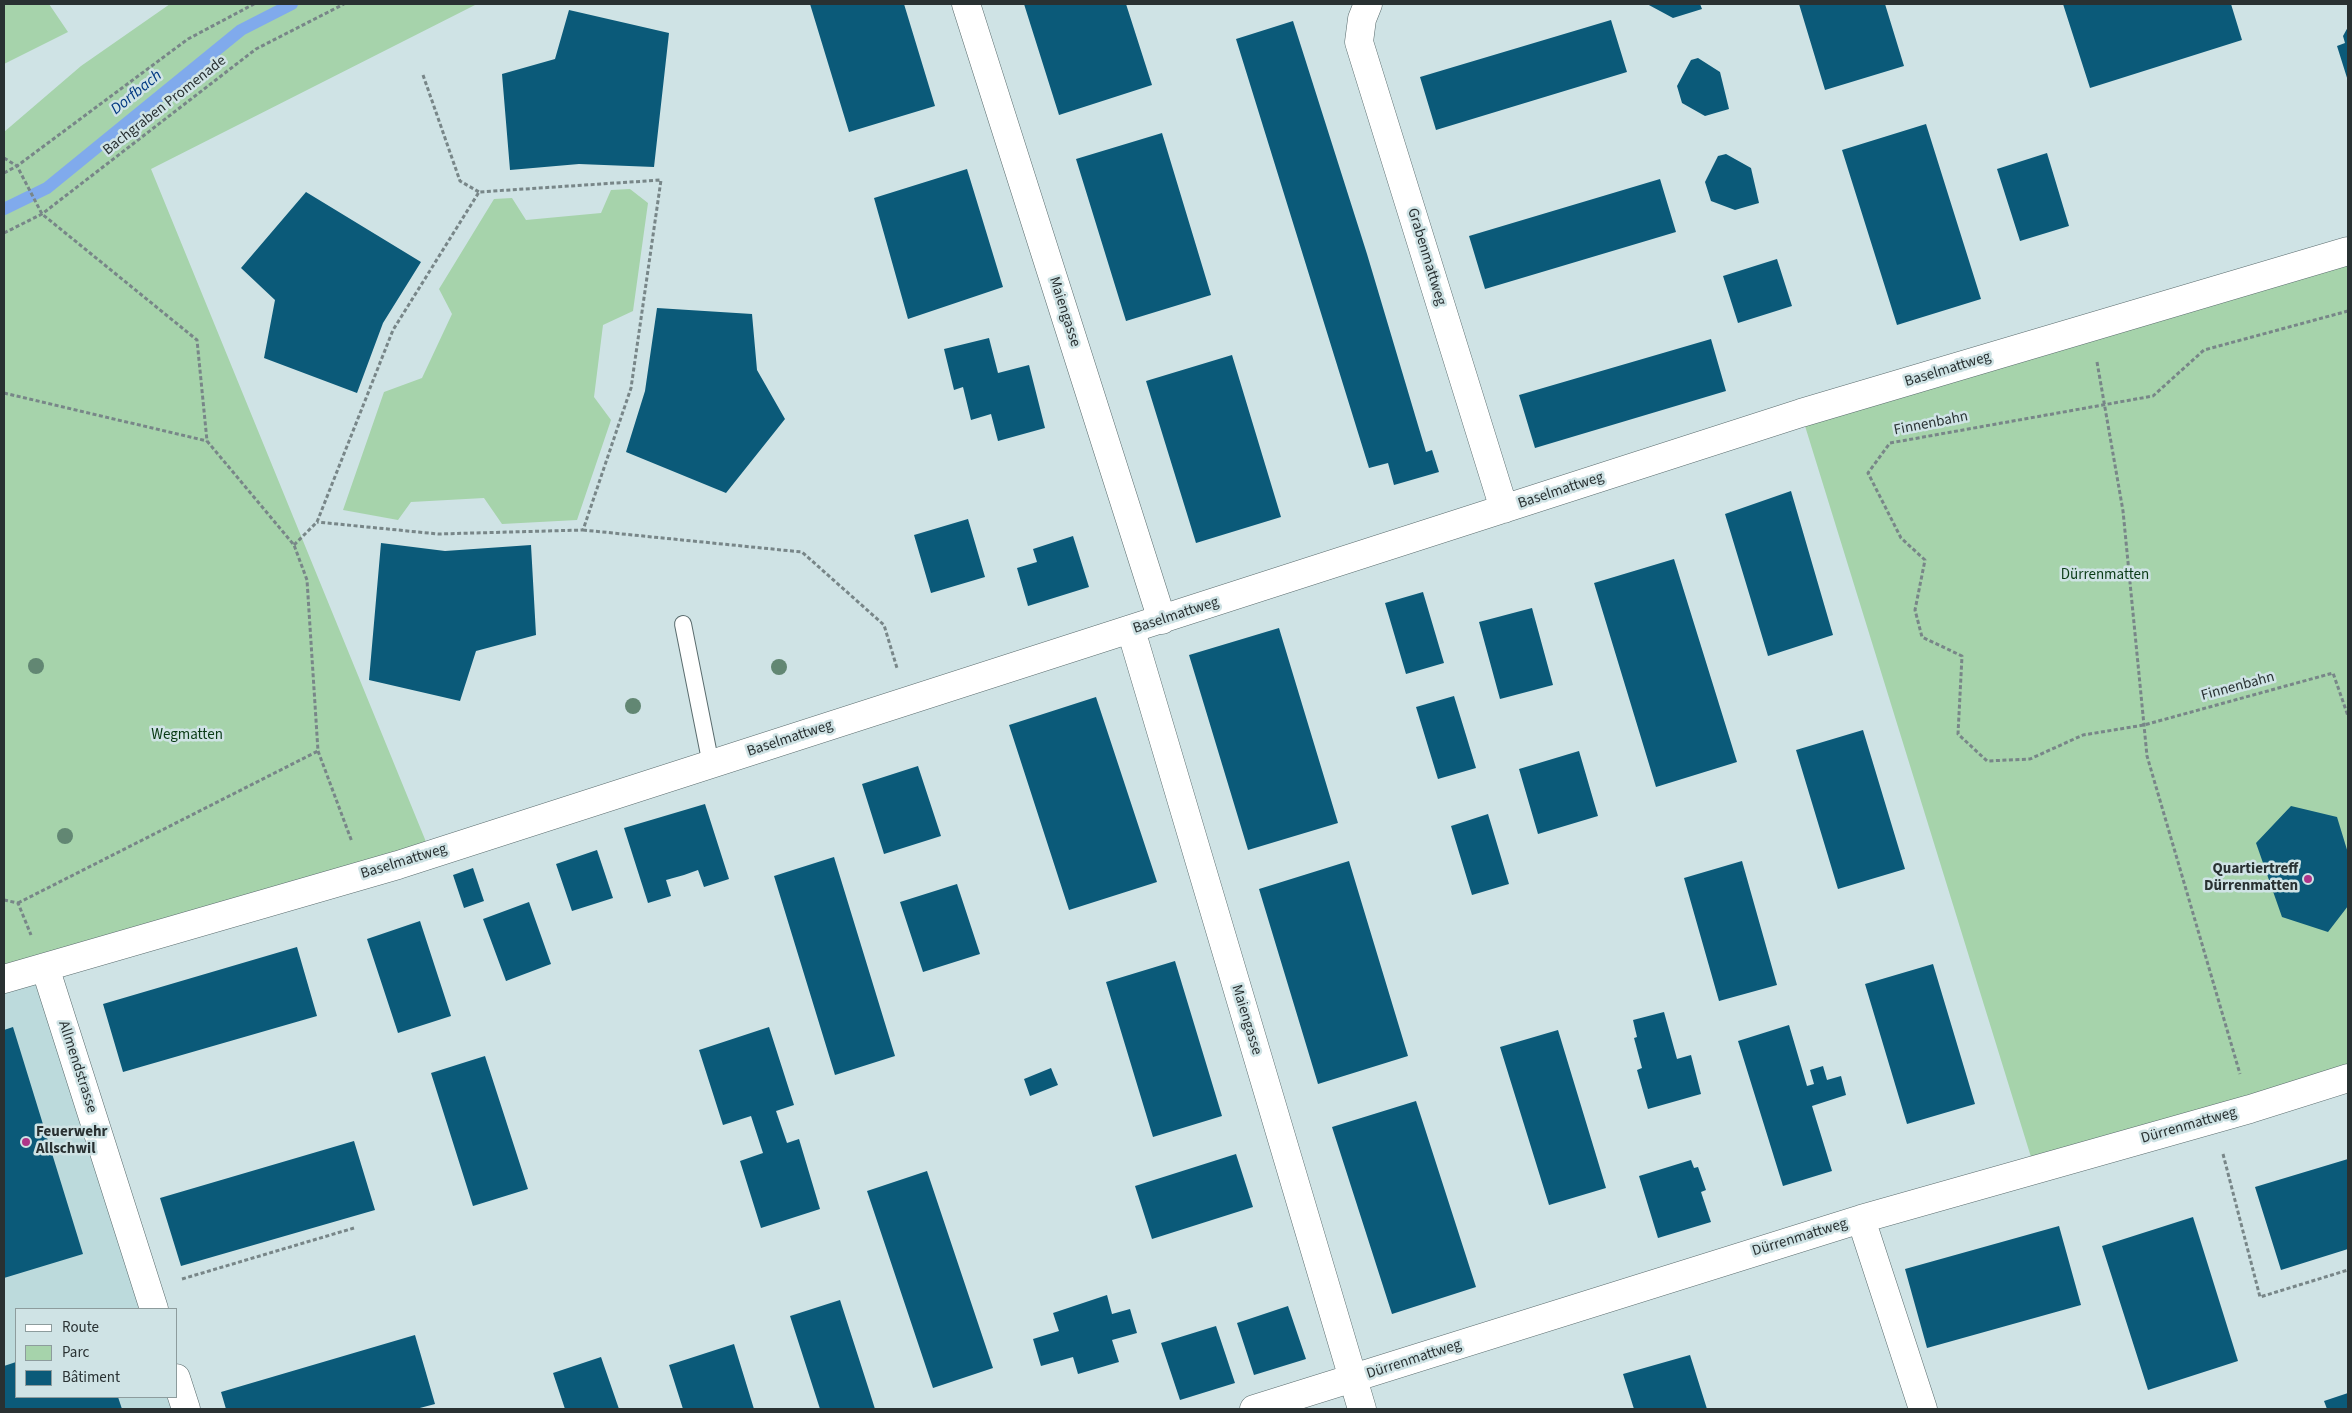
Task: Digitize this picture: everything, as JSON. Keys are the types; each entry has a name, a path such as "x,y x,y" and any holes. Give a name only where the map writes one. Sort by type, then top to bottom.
{"street":[{"name":"Maiengasse","path":"966,4 1162,620"},
{"name":"Grabenmattweg","path":"1368,4 1362,19 1359,42 1504,509"},
{"name":"Baselmattweg","path":"4,979 364,874 711,765 1801,413 2348,251"},
{"name":"Maiengasse","path":"1131,630 1362,1409"},
{"name":"Allmendstrasse","path":"45,967 151,1299"},
{"name":"Dürrenmattweg","path":"1254,1409 1861,1219 2250,1109 2348,1078"},
{"path":"1861,1219 1888,1327 1923,1409"},
{"path":"178,1384 186,1409"}],"lane":[{"path":"684,624 711,765"}],"path":[{"path":"4,173 17,166 188,39 254,4"},
{"name":"Bachgraben Promenade","path":"4,233 42,214 256,49 344,4"},
{"path":"423,74 460,181 479,192 661,180 631,388 583,530"},
{"path":"4,158 17,166 42,214 197,340 207,442 294,545 307,580 318,751 364,874"},
{"path":"294,545 317,522 393,330 479,192"},
{"name":"Finnenbahn","path":"2348,311 2204,350 2152,396 1890,443 1868,473 1901,538 1925,560 1915,610 1922,637 1962,656 1958,734 1987,761 2030,759 2083,735 2144,725 2333,673 2348,716"},
{"path":"2090,327 2123,512 2147,756 2250,1109"},
{"path":"4,393 207,442"},
{"path":"317,522 438,534 583,530 802,552 884,625 908,702"},
{"path":"4,900 18,903 318,751"},
{"path":"18,903 45,967"},
{"path":"2214,1119 2260,1298 2348,1270"},
{"path":"151,1299 354,1228"}],"shaded area":[{"path":"45,967 154,1308 15,1308 15,1398 177,1398 186,1409 4,1409 4,979"}],"green space":[{"path":"4,4 49,4 68,32 4,64"},
{"name":"Wegmatten","path":"170,4 477,4 151,169 431,854 4,979 4,132 81,66"},
{"path":"630,189 648,203 633,311 603,325 594,397 611,420 577,520 502,524 484,498 411,502 398,520 343,510 384,392 422,378 452,314 439,289 494,199 512,198 526,220 601,213 611,190"},
{"name":"Dürrenmatten","path":"2348,251 2348,1078 2035,1170 1801,413"}],"building":[{"path":"810,4 904,4 935,106 849,132"},
{"path":"1024,4 1126,4 1152,85 1059,115"},
{"path":"1647,4 1700,4 1702,9 1673,18"},
{"path":"1799,4 1885,4 1904,66 1825,90"},
{"path":"2063,4 2231,4 2242,40 2090,88"},
{"path":"569,10 669,33 654,167 579,164 510,170 502,74 555,59"},
{"path":"1611,20 1627,72 1436,130 1420,77"},
{"path":"1293,21 1367,254 1426,452 1432,450 1439,472 1394,485 1388,463 1369,468 1236,39"},
{"path":"2348,27 2348,81 2337,46 2345,43 2343,36"},
{"path":"1698,58 1720,72 1729,109 1705,116 1682,103 1677,86 1691,60"},
{"path":"1926,124 1981,299 1897,325 1842,150"},
{"path":"1162,133 1211,295 1126,321 1076,159"},
{"path":"2047,153 2069,226 2020,241 1997,169"},
{"path":"1726,154 1751,168 1759,203 1735,210 1711,201 1705,182 1718,156"},
{"path":"967,169 1003,287 908,319 874,198"},
{"path":"1660,179 1676,232 1485,289 1469,236"},
{"path":"306,192 421,262 383,323 357,393 264,358 275,300 241,268"},
{"path":"1777,259 1792,306 1738,323 1723,276"},
{"path":"657,308 752,314 757,370 785,419 726,493 626,452 645,391"},
{"path":"989,338 998,373 1029,365 1045,428 998,441 991,414 971,420 963,387 954,390 944,349"},
{"path":"1711,339 1726,391 1535,448 1519,395"},
{"path":"1232,355 1281,517 1196,543 1146,381"},
{"path":"1791,491 1833,635 1768,656 1725,514"},
{"path":"968,519 985,577 931,593 914,535"},
{"path":"1073,536 1089,587 1028,606 1017,568 1037,562 1033,549"},
{"path":"381,543 445,551 531,545 536,635 476,651 460,701 369,680"},
{"path":"1674,559 1737,762 1656,787 1594,583"},
{"path":"1423,592 1444,663 1406,674 1385,603"},
{"path":"1532,608 1553,685 1500,699 1479,622"},
{"path":"1279,628 1338,823 1248,850 1189,655"},
{"path":"1454,696 1476,768 1438,779 1416,707"},
{"path":"1096,697 1157,882 1069,910 1009,725"},
{"path":"1863,730 1905,869 1838,889 1796,750"},
{"path":"1579,751 1598,816 1538,834 1519,769"},
{"path":"918,766 941,836 884,854 862,784"},
{"path":"705,804 729,879 704,887 698,870 666,880 671,896 648,903 624,828"},
{"name":"Quartiertreff Dürrenmatten","path":"2291,806 2337,817 2348,853 2348,906 2328,932 2282,917 2256,843"},
{"path":"1488,814 1509,884 1472,895 1451,826"},
{"path":"597,850 613,898 572,911 556,864"},
{"path":"834,857 895,1056 835,1075 774,876"},
{"path":"1349,861 1408,1056 1318,1084 1259,889"},
{"path":"1742,861 1777,985 1719,1001 1684,878"},
{"path":"473,868 484,901 464,908 453,875"},
{"path":"957,884 980,954 923,972 900,902"},
{"path":"529,902 551,964 506,981 483,919"},
{"path":"420,921 451,1016 398,1033 367,939"},
{"path":"297,947 317,1016 123,1072 103,1004"},
{"path":"1175,961 1222,1116 1153,1137 1106,982"},
{"path":"1933,964 1975,1104 1907,1124 1865,984"},
{"path":"1664,1012 1677,1059 1691,1055 1701,1094 1648,1109 1637,1070 1642,1068 1634,1038 1637,1037 1633,1020"},
{"path":"1789,1025 1807,1086 1814,1084 1810,1070 1823,1066 1827,1080 1841,1076 1846,1095 1812,1106 1832,1171 1783,1186 1738,1041"},
{"name":"Feuerwehr Allschwil","path":"13,1027 83,1254 4,1278 4,1030"},
{"path":"769,1027 794,1105 776,1111 787,1143 799,1139 820,1209 761,1228 740,1161 763,1153 751,1116 723,1125 699,1050"},
{"path":"1558,1030 1606,1188 1549,1205 1500,1047"},
{"path":"485,1056 528,1189 473,1206 431,1073"},
{"path":"1051,1068 1058,1085 1030,1096 1024,1079"},
{"path":"1416,1101 1476,1287 1392,1314 1332,1127"},
{"path":"354,1141 375,1210 181,1266 160,1198"},
{"path":"1236,1154 1253,1207 1152,1239 1135,1186"},
{"path":"2348,1159 2348,1249 2281,1270 2255,1187"},
{"path":"1691,1160 1694,1168 1698,1167 1706,1190 1701,1192 1711,1222 1658,1238 1639,1176"},
{"path":"927,1171 993,1368 933,1388 867,1191"},
{"path":"2193,1217 2238,1361 2148,1390 2102,1246"},
{"path":"2059,1226 2081,1305 1927,1348 1905,1269"},
{"path":"1107,1295 1112,1314 1130,1309 1137,1333 1112,1340 1119,1362 1078,1374 1073,1357 1041,1366 1033,1339 1059,1331 1053,1313"},
{"path":"840,1300 875,1409 820,1409 790,1316"},
{"path":"1288,1306 1306,1359 1254,1375 1237,1323"},
{"path":"1216,1326 1235,1383 1180,1400 1161,1343"},
{"path":"415,1335 435,1404 416,1409 226,1409 221,1392"},
{"path":"734,1344 754,1409 683,1409 669,1365"},
{"path":"1690,1355 1707,1409 1634,1409 1623,1374"},
{"path":"601,1357 619,1409 565,1409 553,1373"},
{"path":"15,1362 15,1398 118,1398 122,1409 4,1409 4,1366"},
{"path":"2348,1393 2348,1409 2327,1409 2324,1401"}],"waterway":[{"name":"Dorfbach","path":"4,209 47,188 241,30 292,4"}],"place":[{"name":"Quartiertreff Dürrenmatten","path":"2308,879"},
{"name":"Feuerwehr Allschwil","path":"26,1142"}]}
